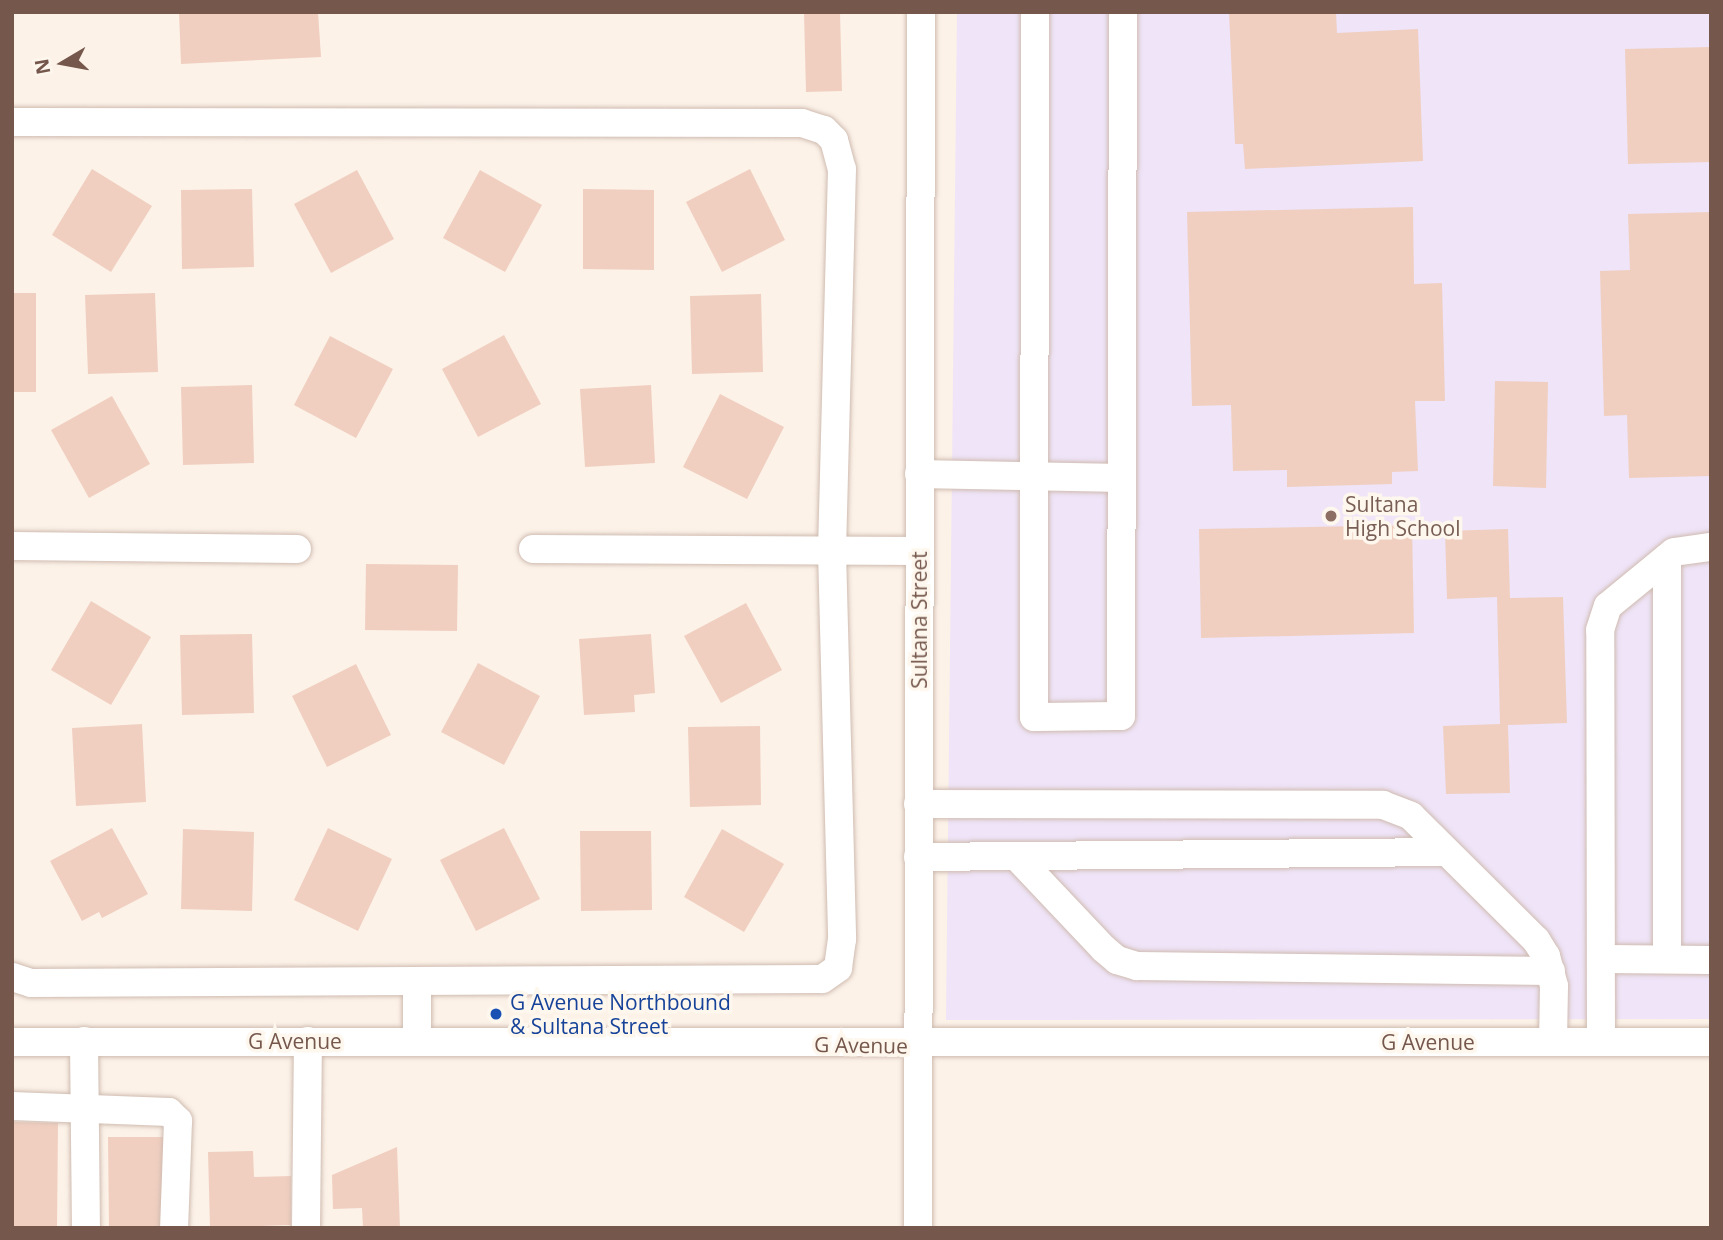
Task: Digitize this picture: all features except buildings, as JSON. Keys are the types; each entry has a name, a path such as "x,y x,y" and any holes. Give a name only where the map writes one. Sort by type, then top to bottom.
{"street":[{"name":"Sultana Street","path":"918,1228 916,1045 922,12"},
{"path":"1035,12 1034,717 1121,716 1123,12"},
{"path":"12,122 802,122 824,130 834,140 842,169 832,551 842,939 838,968 822,979 31,983 12,977"},
{"path":"919,474 1121,478"},
{"path":"12,547 297,549"},
{"path":"1601,1042 1600,630 1608,607 1674,552 1711,547"},
{"path":"533,549 919,551"},
{"path":"1667,558 1667,959"},
{"path":"918,804 1383,805 1410,816 1536,940 1551,971 1553,1042"},
{"path":"918,857 1446,852"},
{"path":"1016,856 1104,949 1117,960 1137,966 1551,971"},
{"path":"1601,959 1711,960"},
{"path":"417,982 417,1041"},
{"path":"84,1041 86,1228"},
{"path":"306,1228 308,1041"},
{"name":"G Avenue","path":"12,1042 417,1041 916,1045 1711,1042"},
{"path":"12,1106 169,1112 178,1121 174,1228"}],"shaded area":[{"name":"Sultana High School","path":"957,12 1711,12 1711,1019 946,1020"}],"place":[{"name":"Sultana High School","path":"1331,516"},
{"name":"G Avenue Northbound & Sultana Street","path":"496,1014"}]}
